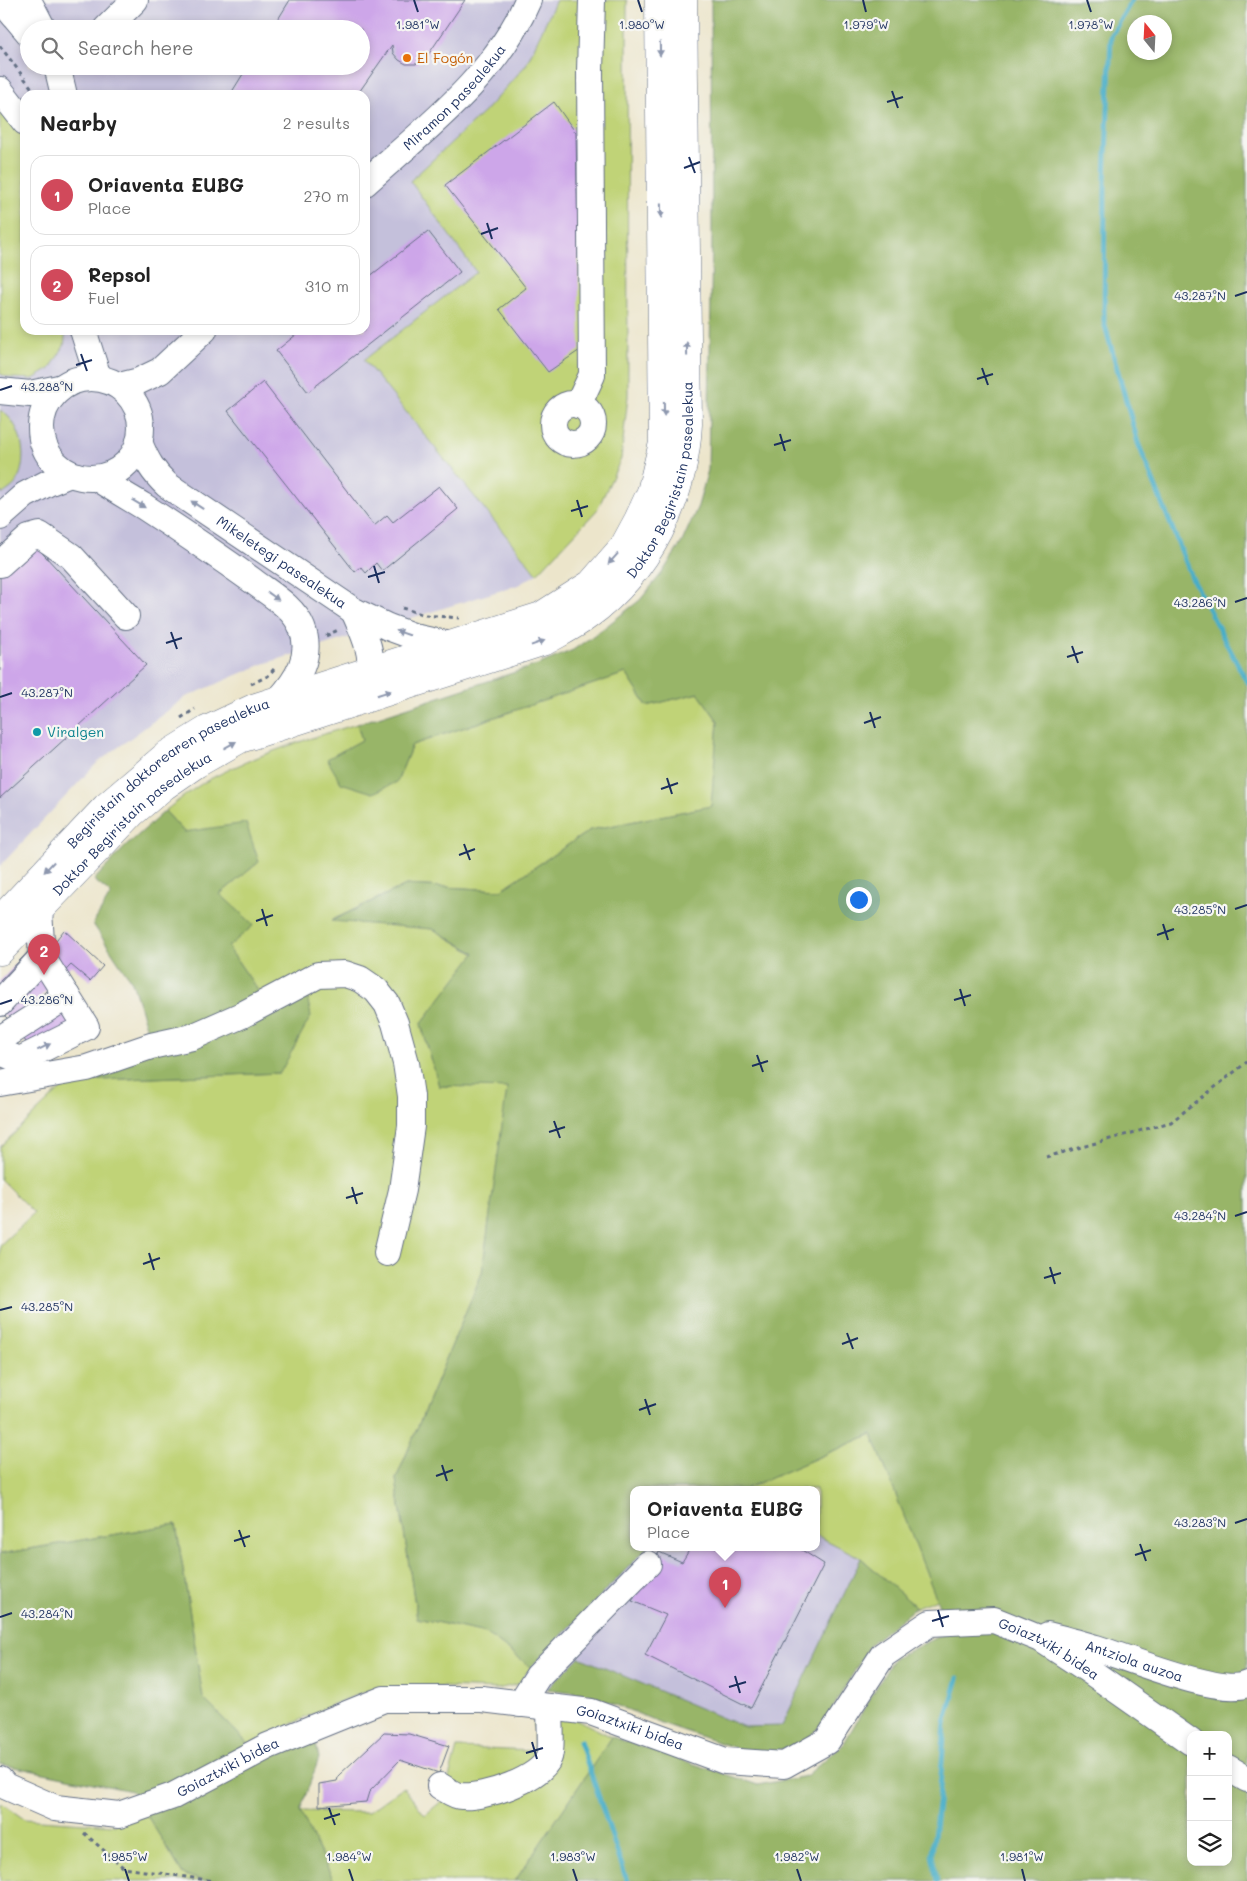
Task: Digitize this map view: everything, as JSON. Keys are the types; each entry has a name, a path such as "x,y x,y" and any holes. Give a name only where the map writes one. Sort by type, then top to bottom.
{"main road":[{"name":"Doktor Begiristain pasealekua","path":"367,672 541,616 591,584 624,546 651,492 663,443 664,418 659,0"},
{"name":"Doktor Begiristain pasealekua","path":"0,951 132,813 164,786 196,764 240,740 281,712 544,641 587,616 623,585 648,552 675,498 686,450 688,424 683,0"},
{"name":"Begiristain doktorearen pasealekua","path":"0,920 106,806 168,754 207,730 256,707 281,712 367,672"}],"street":[{"path":"1,0 20,22"},
{"path":"28,0 38,20"},
{"path":"115,20 135,0"},
{"name":"Miramon pasealekua","path":"370,178 482,75 500,52 528,0"},
{"path":"578,405 592,375 590,71 592,0"},
{"path":"59,75 63,90"},
{"path":"0,90 20,116"},
{"path":"25,495 37,466 42,413 49,399 65,385 83,335"},
{"path":"85,335 96,371 130,396 138,408 140,432"},
{"path":"1,392 30,394 85,378 110,382 139,381 160,371 199,335"},
{"path":"1,392 41,437 49,457 58,467 70,474 83,478 97,478 112,474 124,466 133,455 160,371"},
{"name":"Mikeletegi pasealekua","path":"140,432 146,462 167,485 350,618 388,627 418,638 450,645"},
{"path":"0,517 25,495 70,474"},
{"path":"97,478 232,566 280,601 293,614 302,629 305,641 305,654 302,668 281,712"},
{"path":"0,564 30,538 40,535 71,556 122,620"},
{"path":"350,618 366,640 371,658 367,672"},
{"path":"0,1052 20,1060 86,1027 42,958 39,911"},
{"path":"0,1003 42,958"},
{"path":"0,1082 87,1068 151,1046 192,1036 242,1015 318,974 345,974 360,979 376,990 387,1004 395,1023 406,1063 411,1096 411,1126 402,1190 387,1253"},
{"path":"0,1039 67,996"},
{"path":"520,1704 538,1676 648,1564"},
{"name":"Goiaztxiki bidea","path":"0,1780 5,1786 55,1808 118,1815 173,1796 268,1746 384,1699 482,1699 590,1712 725,1762 784,1765 827,1741 883,1654 930,1623 994,1620 1041,1639 1187,1739"},
{"name":"Antziola auzoa","path":"994,1620 1095,1647 1192,1679 1222,1686 1244,1686 1247,1684"},
{"path":"440,1786 460,1796 485,1794 510,1786 538,1771 550,1757 550,1707"},
{"path":"1232,1770 1247,1779"}],"path":[{"path":"0,46 20,72"},
{"path":"22,75 33,90"},
{"path":"322,638 350,618"},
{"path":"1046,1158 1170,1122 1247,1062"},
{"path":"82,1832 124,1868 214,1881"}],"shaded area":[{"path":"0,0 556,0 526,65 484,112 476,272 364,360 537,574 518,585 263,664 186,697 97,763 0,866 0,374 11,378 64,346 65,335 370,335 370,90 20,90 20,133 0,108"},
{"path":"820,1537 861,1558 782,1726 744,1727 580,1657 547,1689 518,1684 531,1667 644,1551 820,1551"}],"green space":[{"path":"556,0 627,0 628,396 621,459 597,510 537,574 364,360 476,272 410,181 484,112 526,65"},
{"path":"711,0 1247,0 1247,1881 515,1881 612,1737 758,1785 806,1776 844,1743 893,1659 949,1631 872,1434 752,1486 630,1486 630,1551 644,1551 531,1667 486,1633 417,1618 396,1479 482,1273 507,1088 439,1086 421,1024 475,953 433,929 331,921 406,885 501,890 590,830 711,806 718,721 698,693 647,706 626,673 412,745 397,782 373,793 341,783 327,759 362,740 357,724 540,664 573,650 640,600 662,573 682,542 698,506 708,470 712,237"},
{"path":"0,108 20,133 20,335 65,335 64,346 50,369 33,379 11,378 0,374"},
{"path":"0,410 14,423 23,452 21,472 17,481 3,494 0,491"},
{"path":"626,673 647,706 698,693 718,721 712,806 590,830 501,890 406,885 332,920 433,929 475,954 421,1024 439,1086 508,1087 482,1273 396,1479 417,1618 486,1633 531,1667 518,1684 498,1689 416,1686 370,1690 331,1705 249,1745 203,1698 176,1524 0,1554 0,1245 34,1213 0,1179 0,1147 67,1083 280,1073 270,1008 228,947 220,894 259,862 184,832 165,811 182,798 200,785 229,769 301,741 357,724 362,740 328,759 397,782 412,745"},
{"path":"165,811 184,832 246,823 259,862 220,894 254,925 228,947 270,1008 306,991 311,1016 280,1073 100,1080 99,1070 153,1049 132,982 93,924 111,894 94,880 125,847"},
{"path":"872,1434 937,1599 916,1607 861,1558 820,1537 820,1486 752,1486"},
{"path":"176,1524 203,1698 262,1758 314,1734 319,1758 300,1811 334,1881 203,1881 183,1874 132,1791 0,1764 0,1554"},
{"path":"861,1558 916,1607 871,1643 827,1718 805,1742 776,1751 741,1750 661,1723 589,1694 547,1689 579,1657 744,1727 782,1726"},
{"path":"534,1716 578,1720 612,1737 515,1881 334,1881 300,1811 368,1812 403,1787 425,1815 443,1800 457,1748 534,1751"},
{"path":"0,1802 24,1819 115,1825 147,1815 183,1874 203,1881 0,1881"}],"building":[{"path":"290,0 465,0 426,58 416,64 406,64 393,53 392,45 360,90 233,90 242,75 370,75 370,20 278,20"},
{"path":"554,102 576,133 580,350 548,372 499,309 526,288 445,185"},
{"path":"428,231 460,272 308,392 276,351 296,335 370,335 370,276"},
{"path":"263,382 374,526 387,515 393,522 439,486 458,509 382,571 376,563 366,573 361,567 355,572 228,411"},
{"name":"Viralgen","path":"32,542 146,665 0,798 0,571"},
{"path":"64,930 103,966 90,981 71,965 14,1024 0,1012 0,981 44,935 53,944"},
{"path":"71,1008 78,1022 28,1047 21,1032"},
{"path":"689,1551 803,1551 824,1564 751,1708 645,1655 666,1615 632,1601 649,1577 659,1552 682,1562"},
{"path":"384,1733 409,1734 449,1746 439,1773 400,1760 369,1792 366,1802 319,1806 319,1784 337,1781 339,1775"}],"waterway":[{"path":"1132,0 1111,36 1105,180 1104,322 1138,443 1193,580 1247,682"},
{"path":"937,1881 932,1853 945,1723 958,1678"},
{"path":"580,1741 627,1881"}],"place":[{"name":"El Fogón","path":"407,58"},
{"name":"Viralgen","path":"37,732"},
{"name":"Repsol","path":"44,975"},
{"name":"Oriaventa EUBG","path":"725,1608"}]}
